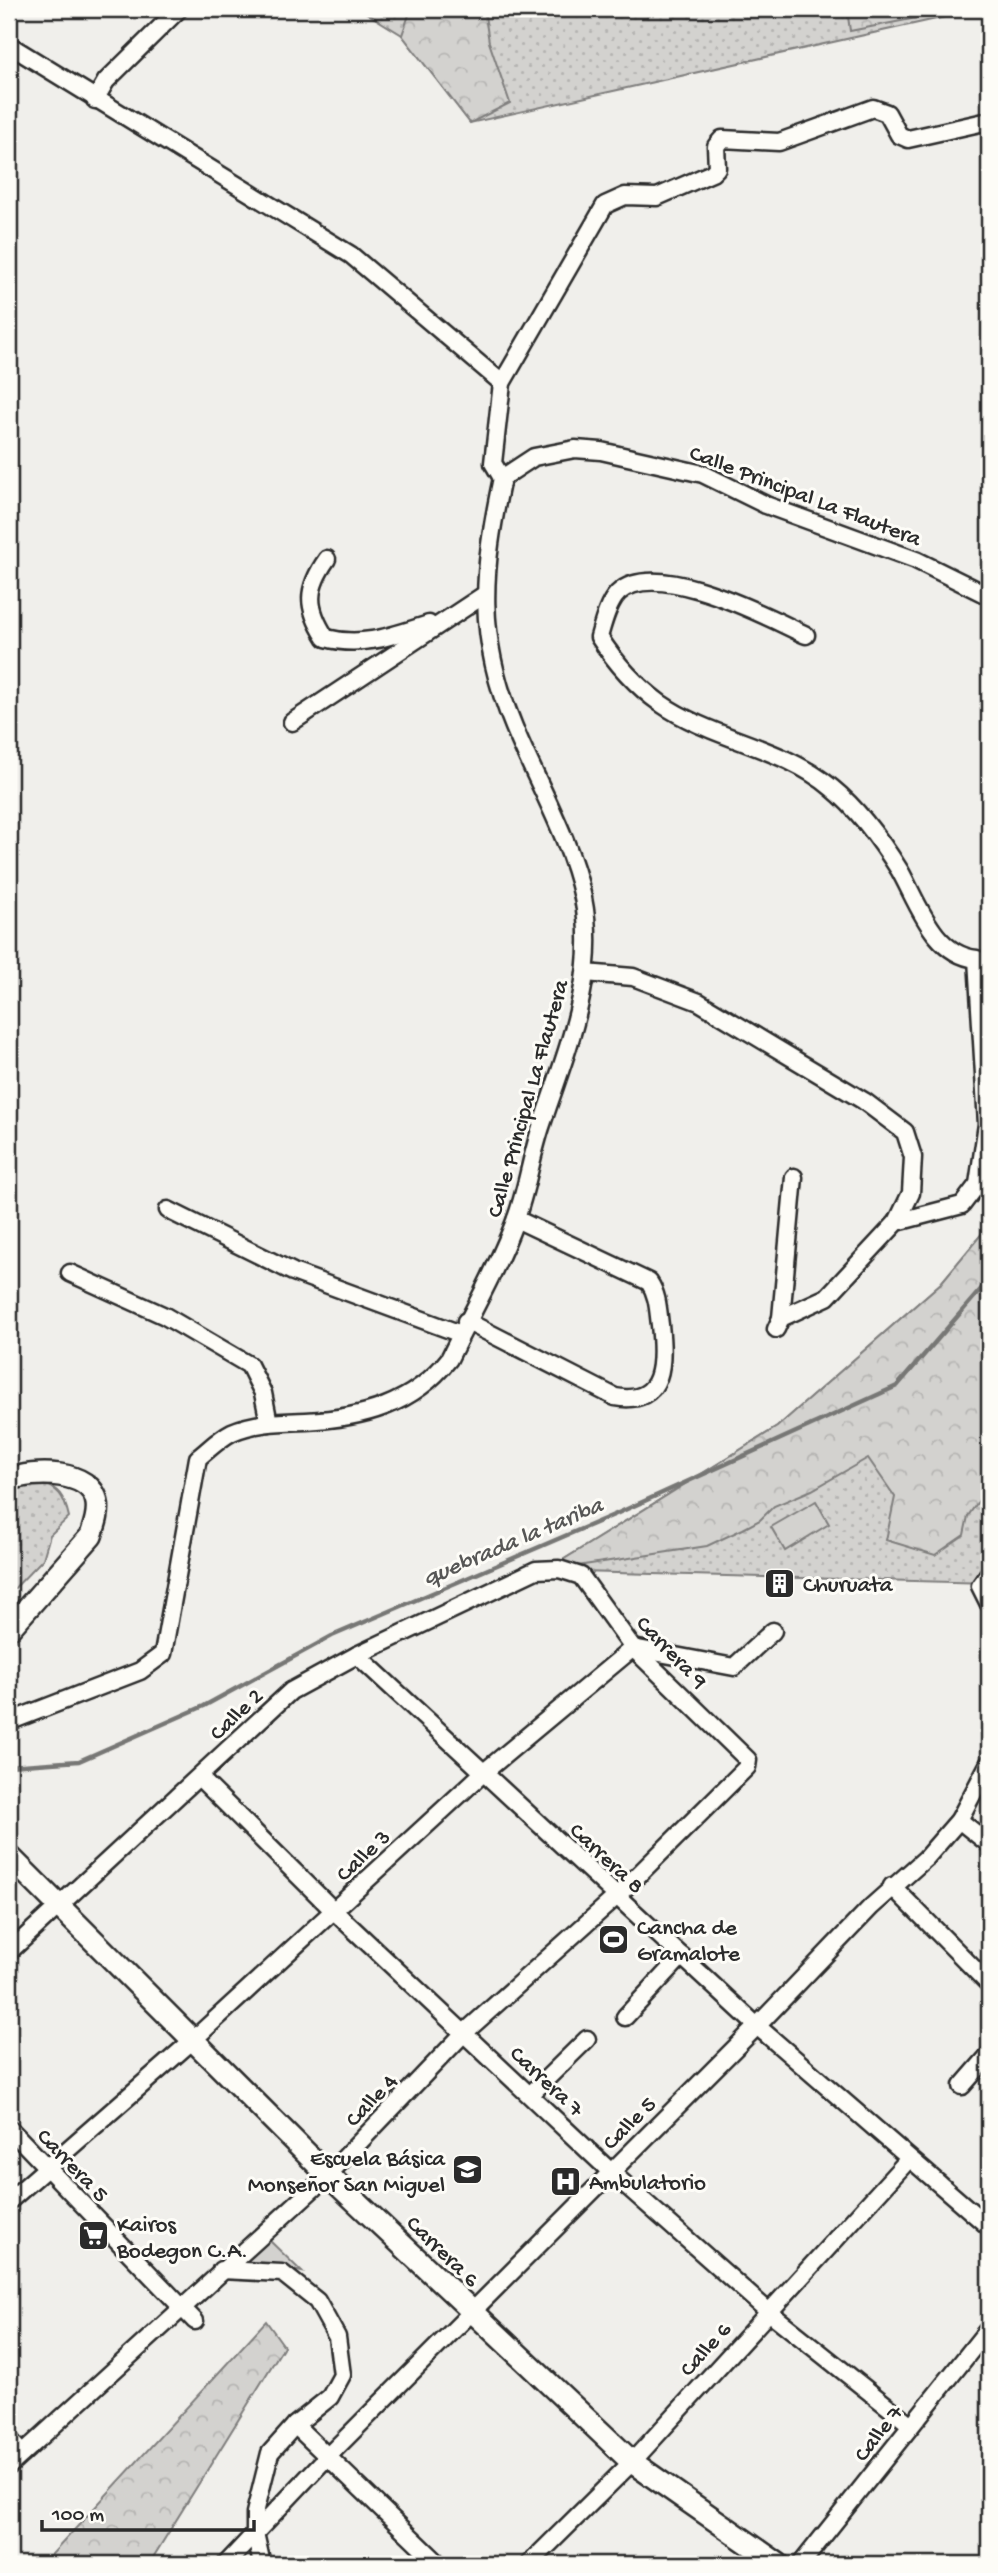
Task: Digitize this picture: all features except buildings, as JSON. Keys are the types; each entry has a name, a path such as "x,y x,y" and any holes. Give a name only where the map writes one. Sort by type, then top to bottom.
{"main road":[{"path":"9,1480 41,1473 67,1477 85,1485 97,1502 96,1521 90,1536 9,1629"},
{"name":"Carrera 6","path":"9,1856 62,1906 328,2175 632,2462 778,2564"}],"street":[{"path":"95,100 106,81 179,9"},
{"path":"9,45 351,255 502,383"},
{"path":"502,478 493,463 502,383 605,205 625,197 657,197 712,173 717,168 716,146 722,139 779,142 873,108 887,113 899,135 908,139 989,121"},
{"name":"Calle Principal La Flautera","path":"9,1717 16,1719 140,1671 163,1654 198,1458 231,1433 269,1423 364,1414 391,1406 434,1378 449,1359 516,1219 537,1138 584,995 585,973 583,898 552,811 513,726 489,653 484,595 491,529 502,478 534,457 575,449 601,451 703,474 766,505 916,560 989,596"},
{"path":"327,559 313,580 311,599 314,619 326,638 345,643 391,638 448,619"},
{"path":"806,635 743,605 668,582 641,583 618,593 604,618 599,637 617,664 661,704 772,752 832,788 864,821 900,872 917,909 944,942 964,958 983,956 987,1124 978,1184 962,1205 897,1222"},
{"path":"292,722 484,595"},
{"path":"585,973 633,977 699,1002 864,1101 905,1132 913,1157 911,1193 897,1222 827,1297 778,1324 794,1177"},
{"path":"168,1210 293,1272 464,1328 615,1396 642,1395 656,1382 661,1371 663,1351 657,1297 649,1282 516,1219"},
{"path":"70,1273 165,1316 249,1365 263,1393 269,1423"},
{"name":"Carrera 9","path":"536,1570 559,1569 581,1576 633,1648 744,1754"},
{"name":"Calle 2","path":"9,1952 62,1906 291,1691 357,1655 536,1570"},
{"path":"989,1573 980,1586 989,1604"},
{"path":"633,1648 734,1667 773,1631"},
{"name":"Calle 3","path":"9,2201 193,2040 483,1773 633,1648"},
{"name":"Carrera 8","path":"357,1655 757,2026 989,2227"},
{"name":"Calle 4","path":"9,2466 181,2306 328,2175 464,2033 617,1896 747,1767 748,1760 744,1754"},
{"name":"Calle 5","path":"226,2564 327,2457 757,2026 892,1886 926,1858 959,1820 989,1763"},
{"name":"Carrera 7","path":"200,1778 334,1911 611,2172 769,2312 911,2425"},
{"path":"959,1820 989,1844"},
{"path":"892,1886 989,1983"},
{"path":"625,2017 682,1956"},
{"path":"531,2094 587,2039"},
{"path":"961,2086 989,2055"},
{"name":"Carrera 5","path":"9,2128 195,2321"},
{"name":"Calle 6","path":"529,2564 632,2462 909,2159"},
{"path":"221,2270 282,2273 317,2301 337,2337 342,2375 330,2398 295,2425 270,2453 255,2513 254,2533 262,2564"},
{"name":"Calle 7","path":"801,2564 989,2328"},
{"path":"295,2425 439,2564"},
{"path":"9,2439 22,2454"}],"green space":[{"path":"360,9 981,9 470,123 402,35"},
{"path":"411,9 484,9 489,42 510,103 470,123 402,35"},
{"path":"847,9 962,9 850,31"},
{"path":"989,1225 989,1583 545,1571 777,1427 941,1283"},
{"path":"989,1225 989,1486 968,1516 964,1535 935,1555 886,1540 895,1497 868,1458 812,1490 774,1506 760,1520 707,1546 545,1571 777,1427 941,1283"},
{"path":"39,1481 60,1494 69,1517 50,1535 43,1559 9,1594 9,1491"},
{"path":"816,1501 829,1524 785,1551 771,1527"},
{"path":"267,2238 302,2272 269,2265 236,2265"},
{"path":"266,2321 284,2346 149,2564 43,2564"}],"waterway":[{"name":"quebrada la tariba","path":"9,1766 79,1761 204,1706 332,1636 616,1514 897,1386 989,1280"}],"place":[{"name":"Churuata","path":"780,1583"},
{"name":"Cancha de Gramalote","path":"614,1939"},
{"name":"Escuela Básica Monseñor San Miguel","path":"468,2170"},
{"name":"Ambulatorio","path":"566,2181"},
{"name":"Kairos Bodegon C.A.","path":"94,2236"}]}
